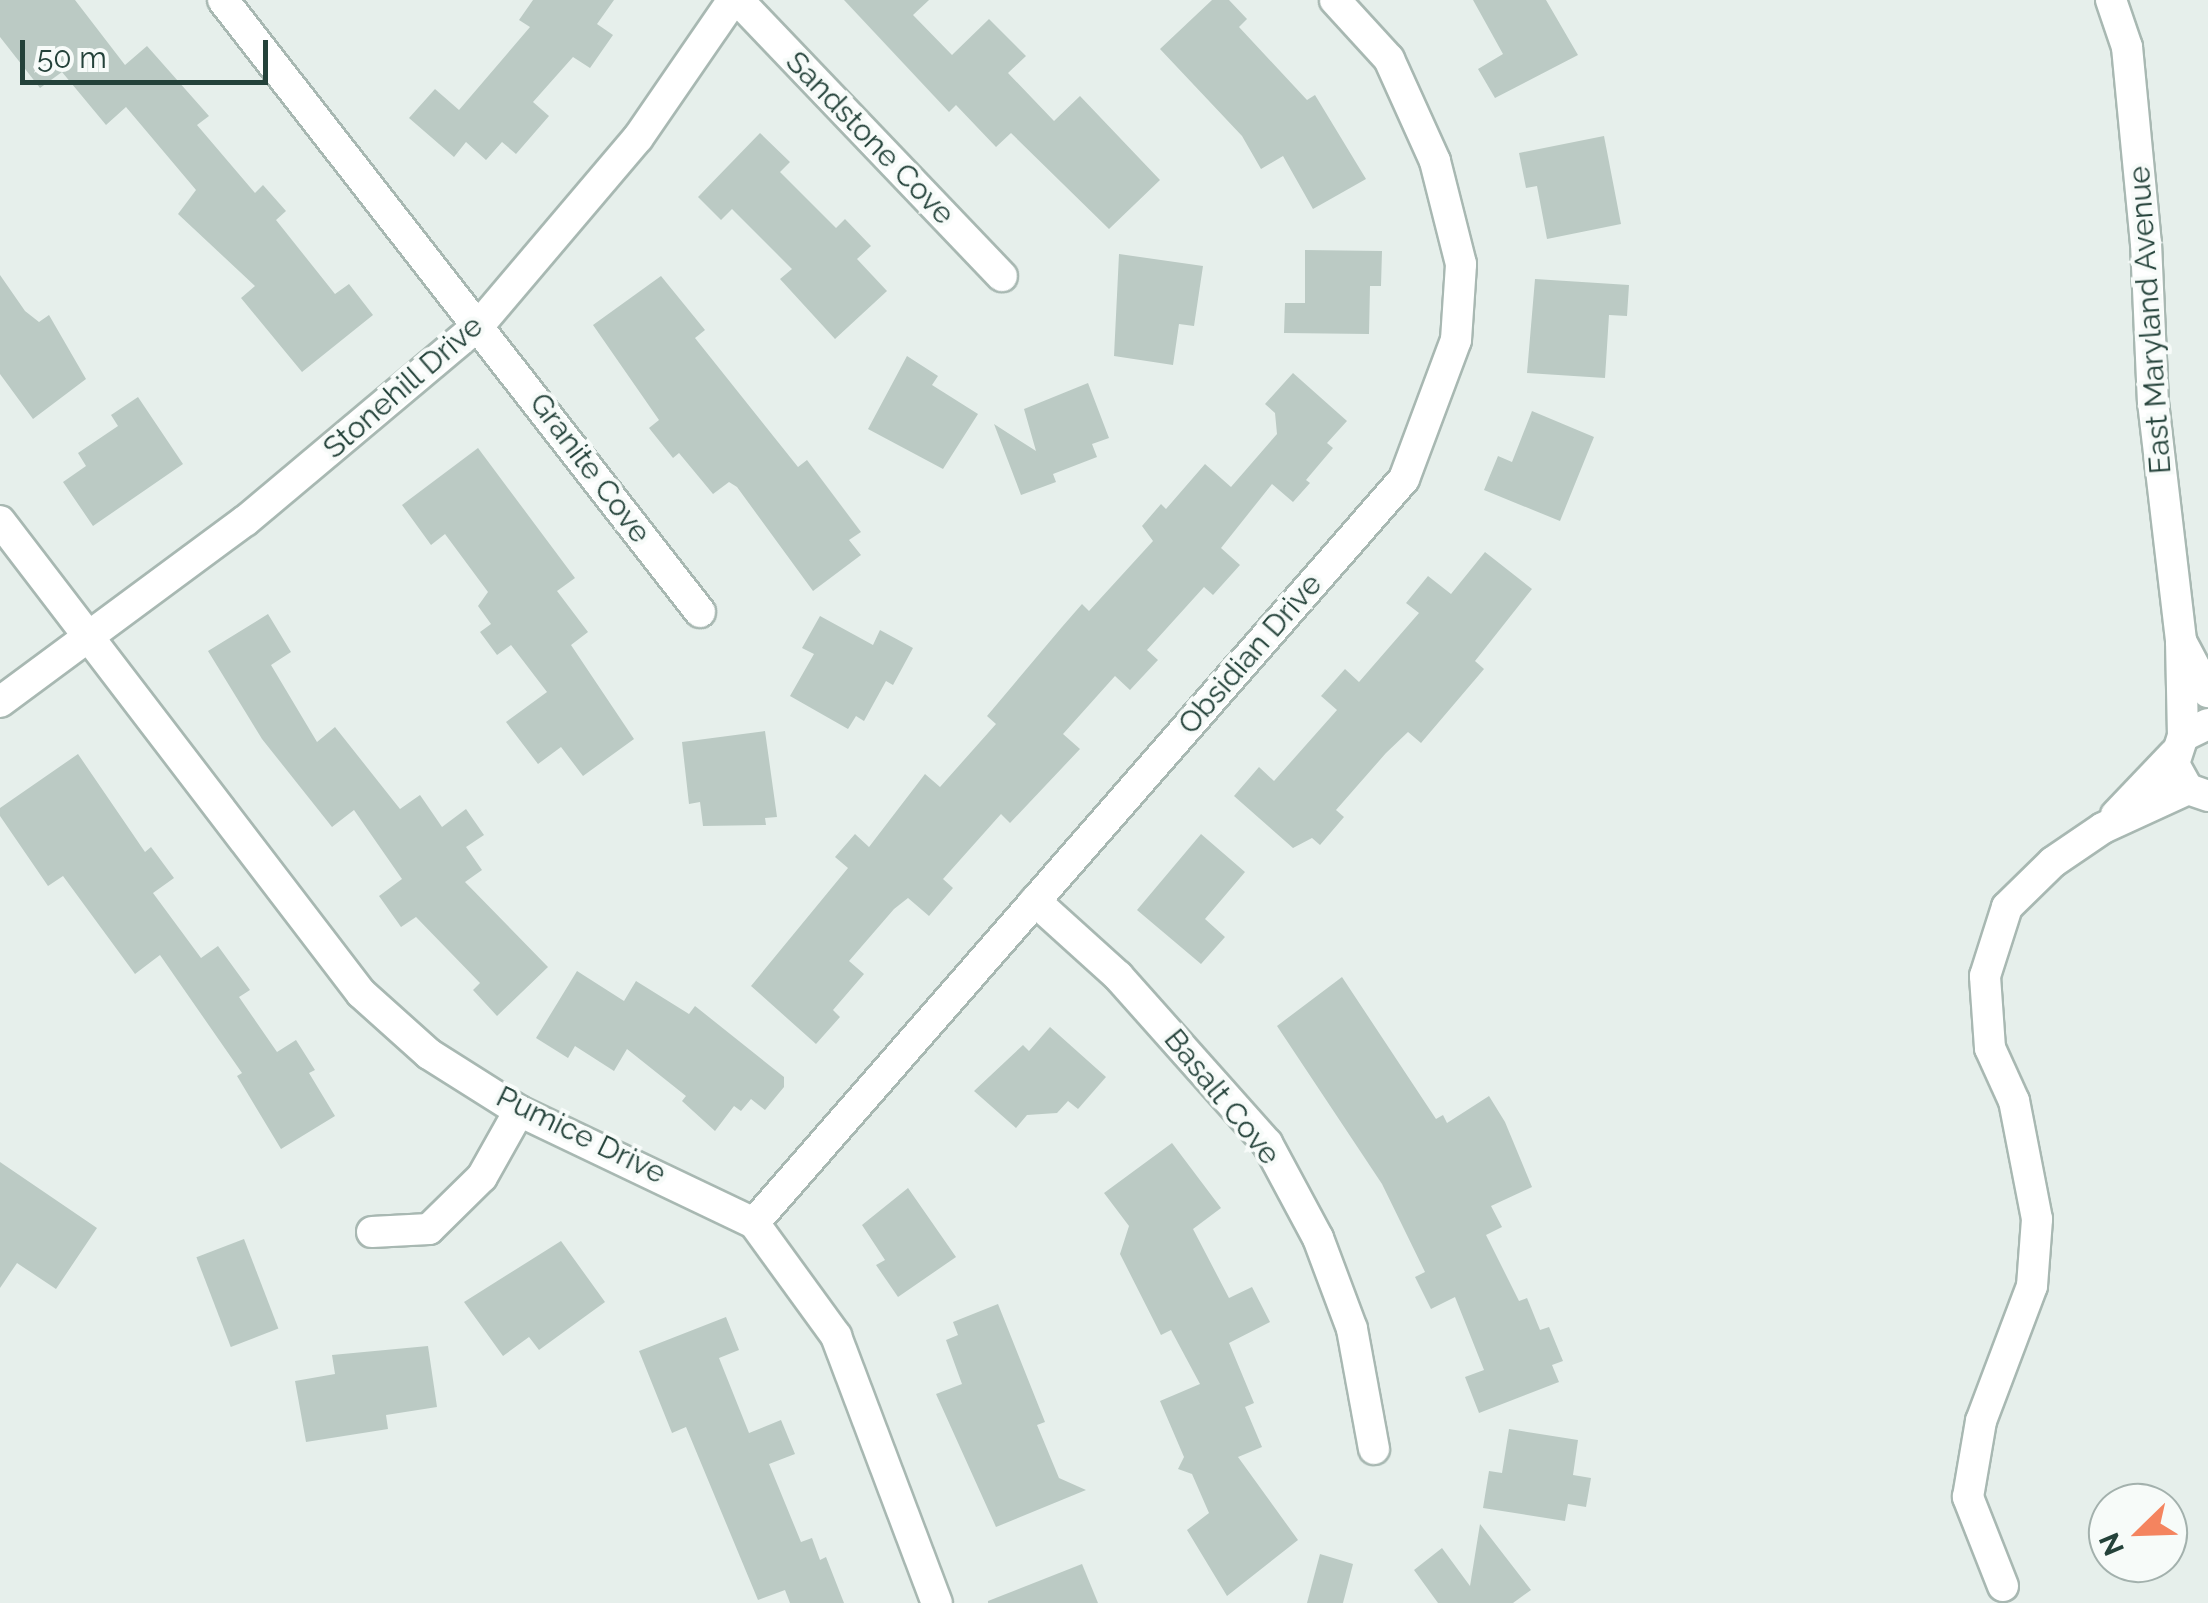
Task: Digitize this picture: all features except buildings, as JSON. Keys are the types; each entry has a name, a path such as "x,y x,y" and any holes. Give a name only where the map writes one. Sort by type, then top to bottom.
{"street":[{"name":"Granite Cove","path":"223,0 480,324 700,612"},
{"name":"Stonehill Drive","path":"0,702 245,522 480,324 638,138 736,0"},
{"name":"Sandstone Cove","path":"736,0 1002,276"},
{"name":"Obsidian Drive","path":"754,1223 1404,479 1445,382 1456,340 1461,264 1435,161 1389,59 1335,0"},
{"name":"East Maryland Avenue","path":"2112,0 2127,46 2146,243 2153,402 2181,642 2188,738 2176,773 2201,798"},
{"name":"Pumice Drive","path":"0,521 361,993 429,1054 519,1111 754,1223 836,1336 937,1603"},
{"name":"East Maryland Avenue","path":"2181,642 2208,692"},
{"path":"2003,1586 1968,1497 1981,1422 2032,1286 2037,1219 2014,1100 1990,1048 1986,976 2006,908 2053,862 2103,828 2188,738"},
{"path":"2103,828 2201,798"},
{"name":"Basalt Cove","path":"1035,901 1118,976 1267,1143 1318,1238 1352,1329 1374,1449"},
{"path":"372,1232 429,1229 482,1178 519,1111"}]}
